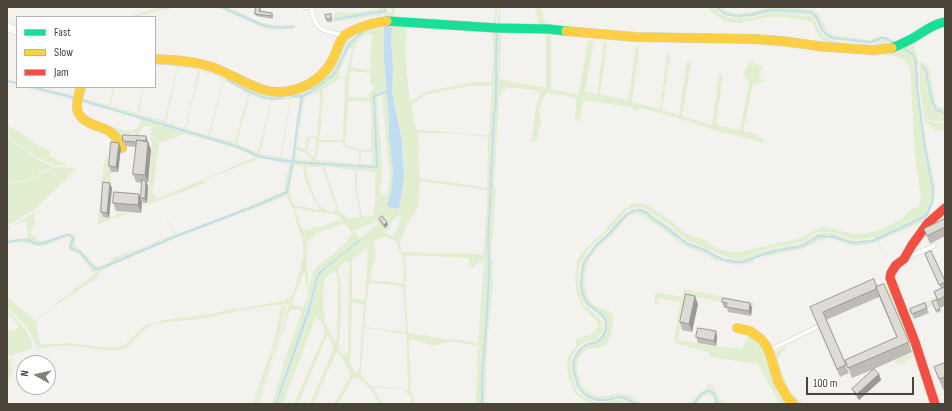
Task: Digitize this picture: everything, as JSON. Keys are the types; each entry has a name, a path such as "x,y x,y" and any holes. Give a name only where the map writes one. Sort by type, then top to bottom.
{"street":[{"path":"156,58 187,62 209,67 222,71 251,86 268,92 283,92 308,86 322,75 344,36 364,25 377,22 391,21 497,28 548,29 636,37 755,39 826,47 873,50 890,49 913,38 926,29 945,22"},
{"path":"81,88 77,103 80,117 109,131 117,138 122,148"},
{"path":"935,404 915,342 890,278 896,266 904,259 928,223 945,208"},
{"path":"737,328 750,331 761,339 769,351 778,382 793,404"}],"lane":[{"path":"304,7 311,7 314,22 318,28 344,36"},
{"path":"904,259 934,246"},
{"path":"769,351 817,327"}],"green space":[{"path":"164,7 177,7 138,16 131,16"},
{"path":"216,7 221,7 247,20 262,25 223,7 228,7 256,20 269,24 295,25 295,28 291,29 270,30","holes":["262,25 294,27 274,28"]},
{"path":"388,7 387,10 336,18 336,20 387,12 391,13 392,7 395,7 393,19 345,32 384,18 384,15 333,22 332,16 340,11 347,13 361,12"},
{"path":"495,7 498,7 497,25 500,7 501,24 532,25 539,24 534,7 540,7 546,25 536,27 510,27 489,25 494,20"},
{"path":"707,7 713,7 719,13 739,19 771,13 810,16 813,17 824,36 831,40 842,43 869,45 828,43 816,32 812,22 779,17 735,23 722,19"},
{"path":"715,7 725,14 736,17 752,16 771,11 811,13 817,18 824,33 832,38 872,42 885,39 896,44 848,42 830,38 825,35 823,33 811,15 774,12 750,17 740,18 726,15"},
{"path":"717,7 722,7 732,13 755,11 768,7 790,7 813,10 818,13 827,30 833,35 869,40 881,36 898,43 897,44 885,38 872,41 832,37 823,29 818,18 812,12 771,10 752,15 736,16 725,13"},
{"path":"385,23 384,26 375,24 369,26 354,37 347,45 335,72 311,92 303,94 266,98 259,96 209,70 182,64 156,62 156,60 197,64 220,72 261,91 285,93 310,86 311,88 314,87 313,85 331,67 342,42 350,34 373,24"},
{"path":"388,23 392,23 397,26 405,26 406,23 497,29 495,57 495,104 489,225 487,237 488,273 481,377 481,404 476,404 478,346 453,342 431,345 409,340 411,391 414,404 412,404 411,396 405,392 404,389 374,388 382,404 379,404 365,383 357,378 353,378 338,404 334,404 351,375 337,351 313,404 310,404 333,350 331,340 327,335 298,404 294,404 325,333 323,325 316,316 283,404 277,404 310,311 318,277 326,268 360,241 359,240 320,271 316,276 308,308 275,404 272,404 286,356 302,311 299,309 290,310 259,404 257,404 273,360 289,305 266,306 240,311 237,309 284,301 293,293 303,251 302,240 295,213 287,196 179,237 178,236 287,192 294,162 377,167 375,96 386,92 373,96 376,166 294,161 303,96 312,93 333,76 349,44 356,37 368,28 379,25 385,30 384,60 393,173 391,192 387,205 396,209 399,208 404,174 401,132 392,93 392,28","holes":["407,27 481,30 493,32 493,63 491,82 476,82 428,91 410,101 405,47","371,34 371,69 367,70 351,67 355,46 361,38 365,35","349,48 352,48 346,77 342,78 338,75","350,71 371,73 370,83 374,86 374,89 370,92 369,98 348,97","340,78 345,80 342,140 319,139 322,122 323,89","469,86 492,86 489,135 417,130 414,123 412,105 428,94","319,92 320,103 317,134 316,136 309,136 306,139 305,149 297,146 306,97","382,95 390,169 386,196 380,195 382,167 377,98","348,101 371,102 371,149 361,150 345,145","418,133 465,134 488,137 487,188 421,179 418,161","312,138 316,139 314,157 307,151 309,139","319,142 342,142 344,147 359,151 358,164 316,160","297,150 306,153 312,161 296,159","361,152 372,152 372,164 361,164","295,165 303,167 307,183 319,207 319,210 294,205 290,196 290,185","325,166 355,171 355,188 360,216 348,219 340,212","306,167 322,167 336,207 334,212 321,206 312,190","357,170 375,172 374,214 365,217 362,216 357,188","420,181 487,190 483,254 401,252 400,243 404,230 418,207","296,208 318,213 333,214 342,219 341,221 335,221 325,226 315,227 308,230 302,229","400,215 401,217 397,231 394,235 388,235 386,233 387,230 391,228 392,221","377,221 379,223 359,239 354,231 365,225 374,224","343,224 347,226 353,235 349,236 347,242 317,267 313,272 311,277 312,279 309,284 307,272 307,242 317,233","385,236 397,242 398,250 402,255 404,268 404,282 402,284 374,281 370,279 375,251 374,241","368,247 365,299 352,298 352,260","405,255 468,258 469,265 471,267 483,262 478,343 452,339 446,340 440,337 433,338 430,336 408,333","346,261 349,262 348,352 342,354 339,346 341,292 338,268","335,271 338,287 336,342 324,322 325,316 323,308 324,279","303,273 305,275 306,284 309,287 306,302 303,308 295,306 292,303","369,283 403,287 406,332 365,326 364,323","352,302 364,304 359,371 357,374 350,364","364,328 406,334 408,389 372,386 361,375"]},
{"path":"502,29 499,79 546,88 546,33 551,33 551,89 579,94 588,40 594,41 585,91 597,94 604,43 607,43 600,94 628,101 636,46 639,46 632,102 660,109 667,54 670,55 662,110 679,115 687,61 691,63 682,116 712,125 719,73 723,75 716,125 740,130 749,82 743,74 751,61 763,67 759,78 764,80 764,82 753,84 743,131 755,134 764,140 764,143 724,133 640,108 636,111 630,107 583,100 580,121 575,121 576,99 547,93 539,110 541,122 537,141 531,141 536,107 541,93 511,87 505,89 499,100 494,188 496,189 491,258 493,259 493,285 487,345 485,404 482,404 482,377 489,273 488,237 490,225 496,104 496,57 498,30"},
{"path":"665,39 756,40 873,51 893,50 912,40 919,62 919,91 927,148 935,185 934,198 927,220 878,241 887,260 876,240 924,218 927,214 924,217 875,239 873,237 855,240 832,232 822,232 815,233 808,239 798,243 758,251 744,257 734,259 688,241 670,225 646,209 639,207 627,210 609,230 592,245 579,269 578,280 581,300 600,319 603,329 596,339 585,342 579,346 572,356 570,366 575,386 582,396 592,401 599,402 618,400 629,404 592,404 582,399 575,393 569,379 567,367 568,357 576,346 576,339 592,334 598,328 597,321 583,308 577,295 575,279 577,261 589,245 621,212 632,204 641,203 650,206 689,235 705,240 722,250 734,253 801,238 824,227 834,228 840,231 855,234 868,233 881,229 904,217 910,210 919,206 921,199 915,154 910,68 904,60 892,56 740,43","holes":["901,47 915,56 918,64 918,85 922,122 933,189 933,197 930,208 927,214 931,203 932,190 924,143 917,86 916,63 915,58"]},
{"path":"920,62 924,62 929,67 935,103 938,107 945,108 945,112 937,110 932,97 925,68 922,66 924,68 931,97 936,111 945,114 945,122 931,121 924,117 920,90"},
{"path":"156,63 175,64 206,71 223,78 253,94 267,99 302,96 293,161 279,160 262,156 237,145 82,99 108,105 113,88 115,88 110,106 137,113 144,88 139,114 164,121 177,67 156,65","holes":["178,67 197,70 198,72 184,128 166,122","201,71 217,76 223,80 207,135 188,130 186,128","225,80 248,94 235,142 210,135","250,94 271,101 258,151 256,152 237,144","297,98 300,100 291,159 281,158 291,99","290,100 279,157 261,154 260,152 272,101"]},
{"path":"28,88 75,99 37,88 50,90 51,88 53,88 52,90 76,96 79,88 76,103 77,115 82,122 93,126 79,121 74,111 74,100"},
{"path":"82,88 84,88 81,100 236,146 261,157 293,162 287,192 178,235 177,234 230,214 284,191 289,164 260,158 204,180 205,183 158,201 157,199 255,157 232,147 185,134 159,143 153,191 149,184 152,141 150,141 152,127 145,126 141,129 139,136 135,136 134,132 123,138 118,134 85,118 79,109","holes":["81,102 141,120 137,129 127,130 117,128 83,114 80,107"]},
{"path":"924,119 931,122 945,124 945,130 934,131 930,124 925,123"},
{"path":"7,126 16,130 37,145 50,151 50,156 68,166 55,166 36,157 7,137"},
{"path":"7,138 35,158 54,167 44,170 28,180 7,183"},
{"path":"114,140 110,182 105,183 102,218 116,216 116,213 129,213 98,224 104,160 110,157 110,142"},
{"path":"55,167 77,169 35,209 7,226 7,184 28,181"},
{"path":"149,185 157,201 142,207 143,204 148,204"},
{"path":"639,208 645,210 665,223 687,242 725,258 734,260 744,258 758,252 799,244 816,234 822,233 832,233 855,241 874,240 866,242 853,242 834,236 822,235 803,245 764,253 743,262 731,261 689,244 643,210 633,211 626,215 610,233 599,242 585,259 581,275 582,292 587,303 599,314 605,321 605,330 600,339 596,342 586,344 578,350 572,366 572,359 575,353 582,345 600,337 604,328 603,320 582,298 580,290 580,275 585,257 592,247 626,213 634,209"},
{"path":"37,211 34,216 35,224 30,232 38,241 52,239 68,233 74,234 76,239 75,246 79,248 95,265 100,266 113,261 112,258 139,249 174,234 163,214 177,235 96,269 80,252 72,248 72,235 62,236 43,243 36,243 25,239 18,239 28,238 26,220 13,226 7,232 7,229"},
{"path":"639,211 647,213 650,217 663,225 688,245 703,249 723,260 743,263 754,258 753,263 738,265 717,261 677,241 661,227 641,214 631,215 627,218 594,252 586,267 585,286 591,302 598,307 608,310 612,314 611,336 604,346 587,350 580,356 577,367 579,379 581,384 593,395 602,396 623,394 636,399 642,404 637,404 622,396 598,399 587,395 578,385 574,373 573,363 582,348 586,345 598,342 604,336 606,330 606,321 604,316 587,302 583,295 583,266 597,245 611,234 626,215"},
{"path":"70,235 72,237 70,246 71,249 79,253 91,267 96,270 177,236 178,237 102,270 99,273 99,276 42,316 36,323 40,345 67,343 117,348 127,343 146,325 165,320 217,313 235,308 238,311 205,318 150,326 146,328 130,345 122,349 104,350 54,346 36,349 36,344 30,333 21,321 7,308 7,296 36,322 40,316 53,308 58,301 70,294 75,288 84,283 94,274 79,254 69,250 71,238 69,237 40,246 28,243 7,244 7,242 28,240 36,244 43,244"},
{"path":"822,236 830,236 854,244 875,242 866,245 852,246 829,238 818,241 802,249 766,257 765,254 803,246"},
{"path":"895,280 908,310 934,298 942,289 944,295 936,300 937,302 933,306 908,316"},
{"path":"890,281 933,404 926,404 929,403 915,359 913,358 898,365 894,361 913,352 885,284"},
{"path":"684,289 755,303 753,308 686,295 678,340 743,349 748,333 763,349 789,404 780,404 758,365 711,357 706,351 677,344 674,340 680,302 659,298 658,304 654,303 656,292 682,297"},
{"path":"281,306 287,306 272,359 256,404 253,404 270,356"},
{"path":"7,311 24,328 31,339 32,344 31,349 7,357 7,328 10,331 20,327"},
{"path":"787,346 788,347 778,357 778,361 790,393 803,404 797,404 788,396 775,355 778,351"},
{"path":"13,358 10,367 13,369 10,380 7,380 7,360"},
{"path":"572,366 574,378 577,384 586,395 597,400 609,400 600,401 594,400 585,396 575,383 572,373"},
{"path":"709,383 716,391 723,404 718,404 714,393 708,391 704,392 694,404 691,404 699,393 707,388"},
{"path":"710,391 716,398 717,404 713,397 709,395 703,396 695,404 701,396"},
{"path":"622,397 635,404 620,399 611,400"}],"water":[{"path":"385,23 392,28 392,93 402,140 404,174 399,208 396,209 387,205 391,192 393,173 384,60"},
{"path":"359,240 360,241 326,268 318,277 310,311 277,404 275,404 308,308 316,276 320,271"}],"building":[{"path":"256,7 260,7 259,11 272,13 272,16 255,14"},
{"path":"331,14 331,19 326,19 325,15"},
{"path":"123,135 146,136 146,141 123,141"},
{"path":"137,140 148,142 145,175 133,174"},
{"path":"111,142 119,143 116,167 109,166"},
{"path":"142,180 146,181 145,198 141,198"},
{"path":"103,182 110,183 107,213 101,212"},
{"path":"114,192 139,194 138,205 113,203"},
{"path":"382,216 387,222 384,225 379,219"},
{"path":"945,219 945,227 927,236 924,229"},
{"path":"931,251 945,281 939,285 925,254"},
{"path":"874,279 877,287 876,289 823,312 846,365 837,369 810,307"},
{"path":"884,284 909,342 848,368 845,360 897,337 876,287"},
{"path":"945,287 945,296 938,300 934,292"},
{"path":"686,294 695,296 689,324 680,322"},
{"path":"723,298 750,303 749,311 726,307 727,303 722,302"},
{"path":"937,300 940,308 936,311 932,302"},
{"path":"925,303 927,308 912,314 910,309"},
{"path":"698,328 716,331 714,341 696,337"},
{"path":"945,363 945,377 939,379 934,367"},
{"path":"874,369 879,374 857,394 852,389"}],"waterway":[{"path":"222,7 262,25 279,28 293,27"},
{"path":"716,7 725,14 736,16 752,15 765,11 777,10 811,12 817,18 822,30 832,38 872,42 885,38 895,43"},
{"path":"336,19 386,11"},
{"path":"179,235 287,192 302,96 311,92 333,75 349,44 362,32"},
{"path":"482,404 482,377 489,273 488,237 494,115 496,104 497,32"},
{"path":"636,404 622,397 598,400 584,394 578,386 573,368 574,359 579,351 586,345 598,342 606,330 606,321 603,316 587,303 583,295 581,284 584,262 597,245 626,215 633,211 640,210 647,213 688,244 703,249 723,260 737,262 743,262 779,250 803,246 818,236 834,237 853,243 873,241 924,217 932,203 933,190 924,142 915,58 902,47"},
{"path":"922,66 926,71 931,97 936,110 945,113"},
{"path":"227,80 260,96 267,98 283,98"},
{"path":"7,81 16,83"},
{"path":"35,88 75,98"},
{"path":"81,100 236,146 261,157 307,163 377,167 374,96 386,92"},
{"path":"291,96 302,96"},
{"path":"7,242 28,240 39,244 62,236 70,235 73,239 70,246 71,248 80,252 96,269 177,236"},
{"path":"694,404 697,399 707,391 711,391 713,393 717,404"}],"traffic: fast":[{"path":"387,21 566,31"},
{"path":"892,48 932,26 945,22"}],"traffic: slow":[{"path":"156,59 198,63 222,71 259,88 269,91 289,91 303,87 316,80 330,64 341,40 346,34 373,23 387,21"},
{"path":"566,31 636,37 755,39 826,47 873,50 892,48"},
{"path":"81,88 77,105 79,114 87,122 111,133 117,138 122,148"},
{"path":"737,328 750,331 765,344 769,351 778,381 787,397 793,404"}],"traffic: jam":[{"path":"935,404 915,342 890,278 896,265 904,259 928,223 945,208"}]}
